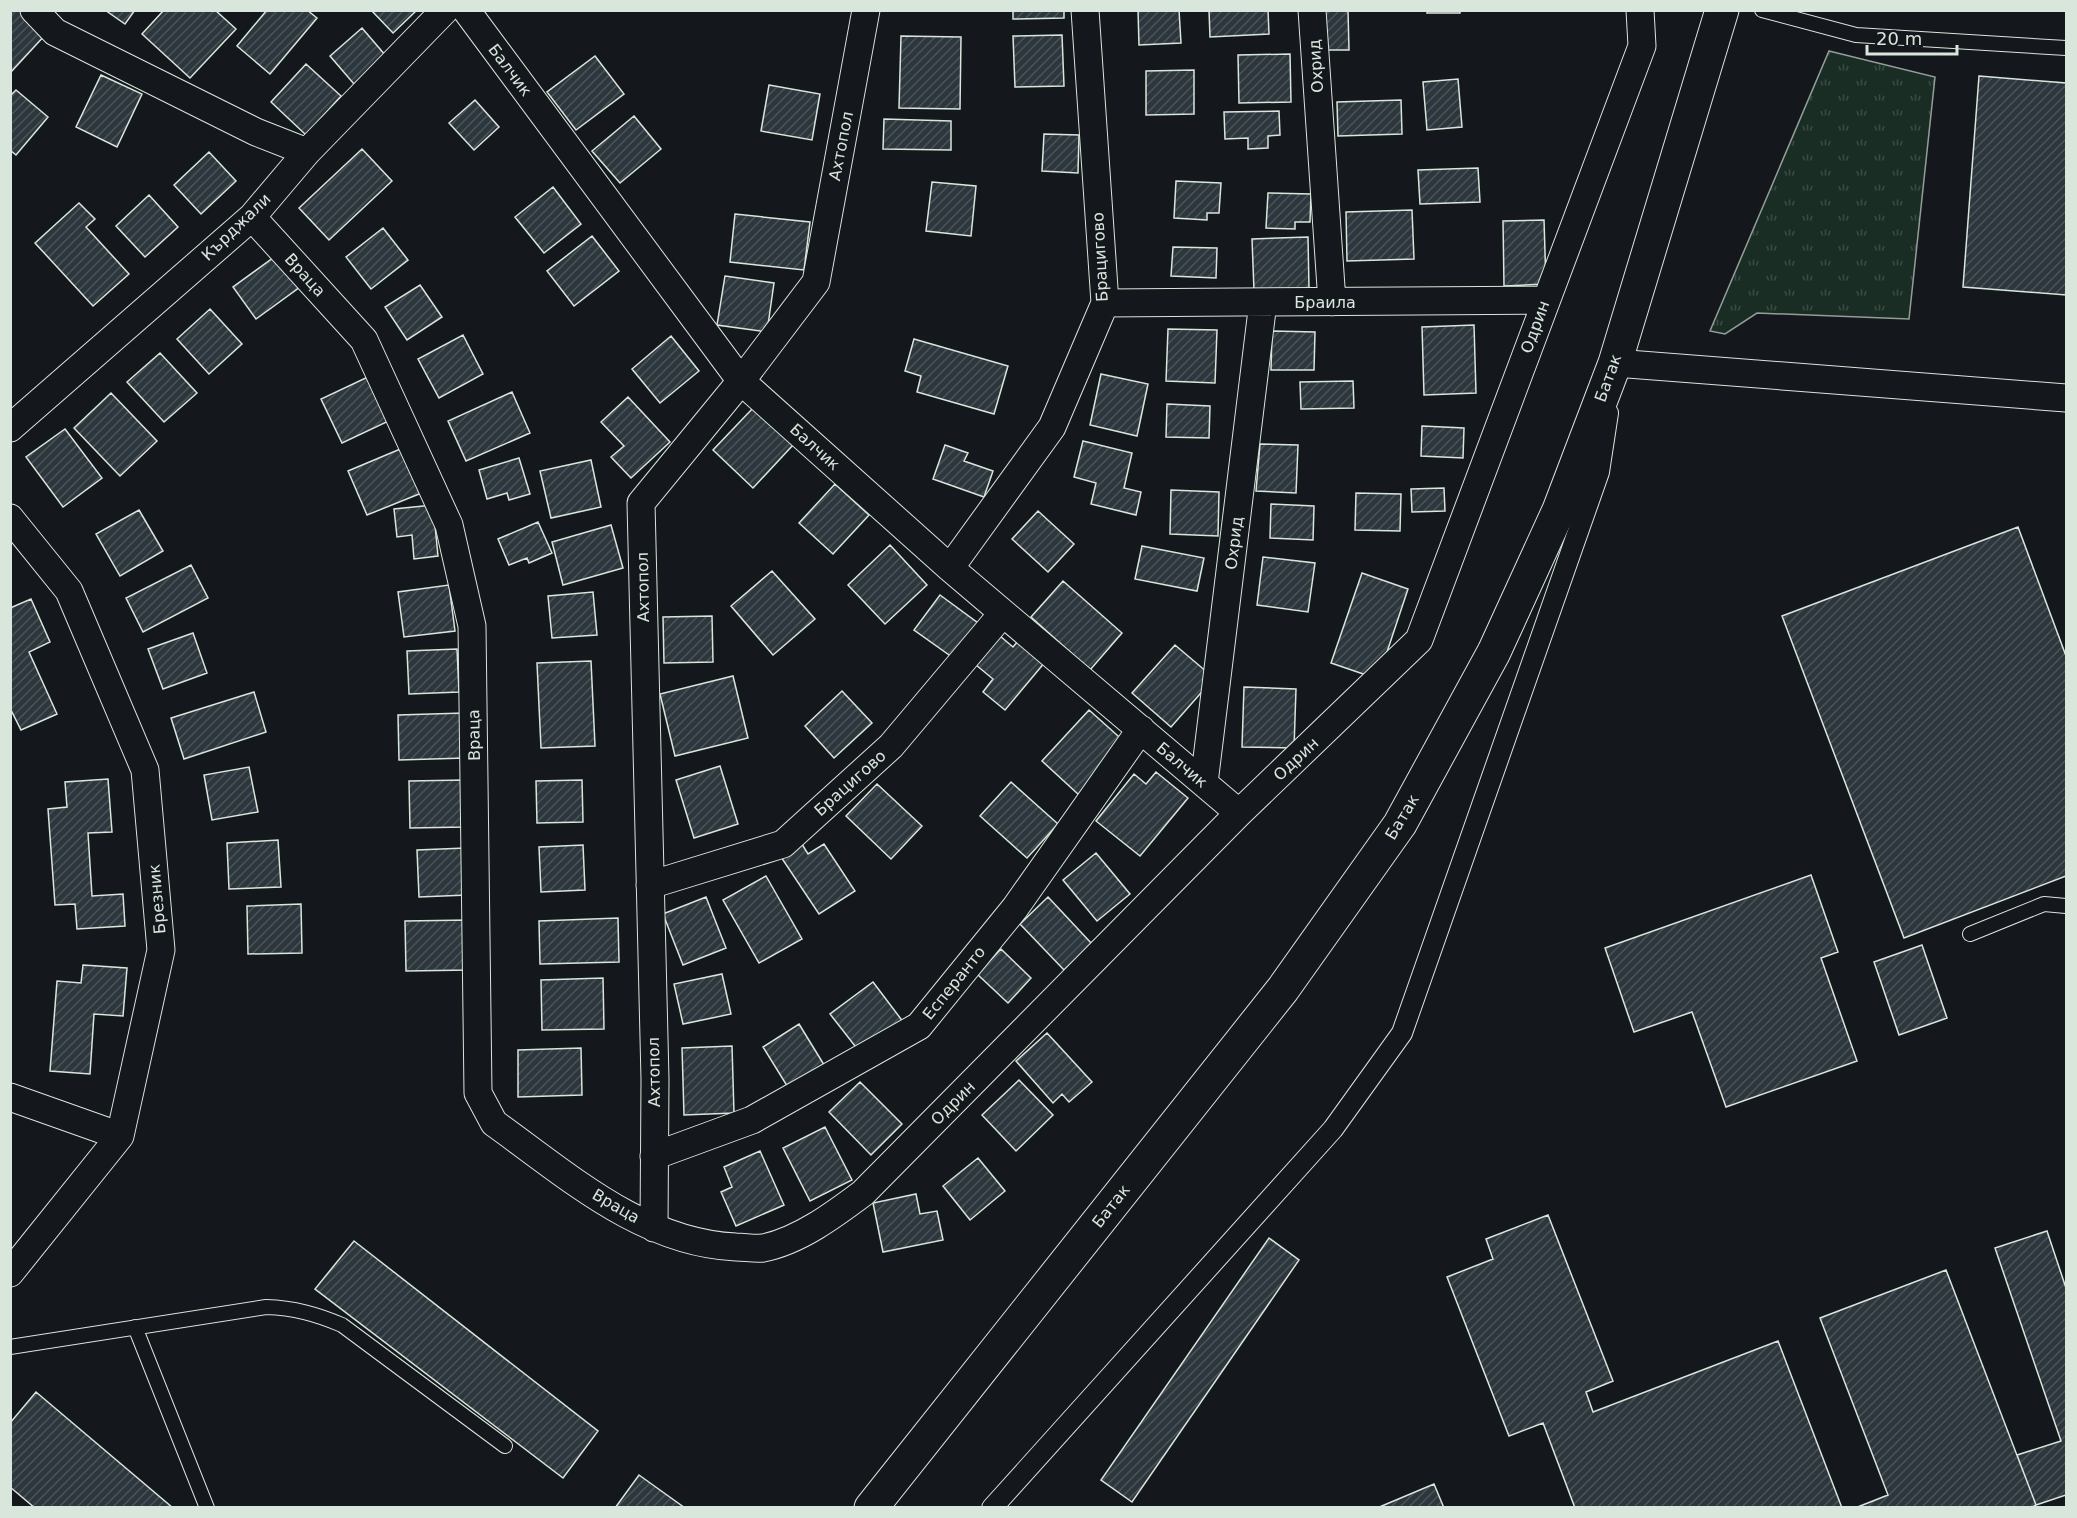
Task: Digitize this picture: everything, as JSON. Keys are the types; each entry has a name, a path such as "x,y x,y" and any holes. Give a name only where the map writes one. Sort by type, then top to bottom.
{"street":[{"path":"34,10 55,32 256,132 307,152"},
{"name":"Кърджали","path":"10,428 252,217 307,152 445,10"},
{"name":"Балчик","path":"466,10 741,381 950,568 1239,813"},
{"name":"Ахтопол","path":"654,1228 650,885 641,503 741,381 816,282 866,10"},
{"name":"Брацигово","path":"950,568 1052,427 1105,303 1085,10"},
{"name":"Охрид","path":"1312,10 1332,302"},
{"name":"Одрин","path":"654,1228 694,1241 725,1246 763,1248 817,1227 863,1193 1239,813 1419,640 1642,46 1640,10"},
{"name":"Батак","path":"872,1508 1283,989 1400,824 1503,632 1560,510 1615,363 1722,10"},
{"name":"Враца","path":"252,217 364,340 449,525 472,626 478,1093 494,1123 606,1203 654,1228"},
{"name":"Браила","path":"1105,303 1545,300"},
{"name":"Охрид","path":"1204,783 1263,302"},
{"path":"992,1508 1333,1129 1402,1033 1599,472 1615,363 2067,398"},
{"name":"Брезник","path":"10,518 69,591 145,770 161,950 120,1136 10,1273"},
{"name":"Брацигово","path":"650,885 783,844 891,746 1003,613"},
{"name":"Есперанто","path":"654,1155 752,1120 919,1026 1014,908 1141,729"},
{"path":"10,1097 120,1136"}],"lane":[{"path":"1762,10 1856,35 2067,48"},
{"path":"1970,934 2044,904 2067,906"},
{"path":"10,1347 266,1307 290,1308 316,1314 342,1325 505,1446"},
{"path":"135,1327 207,1508"}],"green space":[{"path":"1829,51 1935,77 1909,319 1757,313 1725,334 1710,331"}],"building":[{"path":"20,10 46,34 10,73 10,11"},
{"path":"105,10 135,10 125,24"},
{"path":"164,10 215,10 236,29 190,78 142,34"},
{"path":"267,10 307,10 317,18 270,74 237,46"},
{"path":"371,10 417,10 393,33"},
{"path":"1013,10 1064,10 1064,18 1013,19"},
{"path":"1138,10 1179,10 1181,43 1139,45"},
{"path":"1209,10 1268,10 1269,34 1210,37"},
{"path":"1321,10 1348,10 1349,50 1321,50"},
{"path":"1428,10 1460,10 1460,13 1427,13"},
{"path":"362,28 386,56 354,84 330,56"},
{"path":"1062,35 1064,86 1015,87 1013,36"},
{"path":"901,36 961,37 960,109 899,108"},
{"path":"1290,54 1291,102 1239,103 1238,55"},
{"path":"595,56 624,94 576,130 547,92"},
{"path":"306,64 341,96 306,135 271,102"},
{"path":"1194,70 1194,114 1146,115 1146,71"},
{"path":"101,75 142,94 117,147 76,127"},
{"path":"1979,76 2066,83 2066,295 1963,287"},
{"path":"1458,79 1462,127 1427,130 1423,82"},
{"path":"769,85 820,94 812,140 761,131"},
{"path":"16,90 48,117 16,155 10,150 10,96"},
{"path":"475,100 499,127 474,150 449,123"},
{"path":"1401,100 1402,134 1338,136 1337,102"},
{"path":"1279,111 1280,135 1268,136 1268,148 1248,149 1248,138 1225,139 1224,112"},
{"path":"634,116 661,149 620,183 592,151"},
{"path":"884,119 951,121 951,150 883,149"},
{"path":"1044,134 1079,135 1078,173 1042,171"},
{"path":"362,149 392,181 329,240 299,208"},
{"path":"209,152 236,181 201,214 174,185"},
{"path":"1478,168 1480,202 1420,204 1418,170"},
{"path":"1176,181 1221,183 1219,213 1207,213 1207,220 1174,218"},
{"path":"932,182 976,186 971,236 926,231"},
{"path":"553,187 581,224 544,253 515,217"},
{"path":"1268,193 1311,194 1310,222 1295,222 1295,229 1266,228"},
{"path":"149,195 178,227 145,257 116,226"},
{"path":"79,203 95,219 86,227 129,274 93,306 35,243"},
{"path":"1412,210 1414,259 1347,261 1346,212"},
{"path":"735,214 810,222 804,270 730,262"},
{"path":"1544,220 1546,284 1504,286 1503,221"},
{"path":"383,228 408,260 371,289 346,257"},
{"path":"592,236 619,271 574,306 547,271"},
{"path":"1308,237 1309,289 1254,291 1252,239"},
{"path":"1173,247 1217,248 1216,278 1171,276"},
{"path":"277,255 300,287 256,319 233,287"},
{"path":"725,276 774,283 767,332 717,325"},
{"path":"420,285 442,317 407,340 385,307"},
{"path":"210,309 242,344 209,374 177,339"},
{"path":"1474,325 1476,393 1424,395 1422,327"},
{"path":"1168,329 1217,330 1215,383 1166,381"},
{"path":"1272,331 1315,332 1314,370 1271,370"},
{"path":"463,335 483,374 439,398 418,359"},
{"path":"671,336 699,371 660,403 632,369"},
{"path":"914,339 1008,366 994,414 917,392 921,376 905,371"},
{"path":"160,353 197,393 164,422 127,382"},
{"path":"1101,374 1148,384 1137,436 1090,425"},
{"path":"372,375 393,419 342,443 321,399"},
{"path":"1353,381 1354,408 1301,409 1300,382"},
{"path":"512,392 530,433 466,461 448,421"},
{"path":"111,393 157,441 120,476 74,428"},
{"path":"628,397 670,442 631,478 611,457 624,446 601,422"},
{"path":"1167,404 1210,406 1209,438 1166,437"},
{"path":"753,408 793,445 753,488 713,450"},
{"path":"1422,426 1464,428 1463,458 1421,456"},
{"path":"65,429 102,478 63,507 26,457"},
{"path":"1083,441 1132,453 1124,488 1141,492 1136,515 1091,504 1096,483 1074,477"},
{"path":"1260,444 1298,445 1296,493 1256,491"},
{"path":"945,445 968,453 964,461 993,471 984,497 933,479"},
{"path":"405,447 424,492 367,515 348,471"},
{"path":"519,458 530,494 509,500 507,493 487,499 479,470"},
{"path":"591,460 601,507 551,518 540,471"},
{"path":"835,484 869,515 833,554 799,523"},
{"path":"1444,488 1445,511 1412,512 1411,489"},
{"path":"1171,490 1219,492 1218,536 1170,534"},
{"path":"1356,493 1401,494 1400,531 1355,530"},
{"path":"1271,504 1314,506 1313,540 1270,538"},
{"path":"433,505 438,556 414,559 412,535 397,537 394,509"},
{"path":"139,510 163,551 120,576 96,534"},
{"path":"1038,511 1074,544 1048,572 1012,539"},
{"path":"538,522 552,553 529,563 527,558 509,565 498,539"},
{"path":"611,525 623,568 563,585 552,542"},
{"path":"2018,527 2066,656 2066,876 1904,938 1782,616"},
{"path":"890,545 927,585 885,624 848,585"},
{"path":"1142,546 1204,558 1197,591 1135,579"},
{"path":"1263,557 1315,563 1308,612 1257,605"},
{"path":"191,565 208,598 143,632 126,598"},
{"path":"772,571 815,619 773,655 731,606"},
{"path":"1362,573 1408,589 1378,679 1331,663"},
{"path":"1063,581 1122,633 1090,670 1031,617"},
{"path":"449,585 455,631 404,637 398,592"},
{"path":"593,592 597,635 552,638 548,596"},
{"path":"940,595 978,623 952,657 914,630"},
{"path":"31,599 50,642 29,652 57,714 21,730 10,708 10,608"},
{"path":"712,616 713,662 664,663 663,617"},
{"path":"193,633 207,673 163,689 148,649"},
{"path":"1024,634 1050,656 1005,710 983,692 993,679 976,665 1000,636 1013,647"},
{"path":"1175,645 1214,678 1171,727 1132,693"},
{"path":"457,649 459,692 409,694 407,651"},
{"path":"591,661 595,746 541,748 537,663"},
{"path":"733,676 748,738 675,756 660,694"},
{"path":"1244,687 1296,689 1294,748 1242,747"},
{"path":"842,691 872,723 834,758 805,726"},
{"path":"254,692 266,732 184,759 171,718"},
{"path":"1089,710 1127,744 1079,795 1042,761"},
{"path":"464,713 465,758 399,760 398,715"},
{"path":"720,766 738,824 694,838 676,780"},
{"path":"249,767 258,812 212,820 204,775"},
{"path":"1156,772 1188,798 1140,856 1096,821 1134,774 1146,784"},
{"path":"108,779 112,832 88,833 92,896 123,894 125,926 77,929 75,904 55,905 48,809 67,807 65,782"},
{"path":"464,780 465,827 410,828 409,781"},
{"path":"582,780 583,822 537,823 536,781"},
{"path":"1011,782 1058,824 1027,858 980,816"},
{"path":"877,784 922,826 891,859 846,816"},
{"path":"278,840 281,887 229,889 227,843"},
{"path":"800,841 808,854 824,844 855,891 819,914 779,854"},
{"path":"583,845 585,890 541,892 539,847"},
{"path":"465,848 467,895 419,897 417,850"},
{"path":"1096,853 1130,894 1097,921 1063,880"},
{"path":"1811,875 1838,952 1821,958 1857,1061 1726,1107 1692,1012 1634,1032 1605,948"},
{"path":"766,876 802,939 759,963 723,900"},
{"path":"706,897 726,948 683,965 663,914"},
{"path":"1048,897 1092,944 1064,970 1020,924"},
{"path":"301,904 302,953 248,954 247,906"},
{"path":"618,918 619,962 540,964 539,921"},
{"path":"469,920 470,970 406,971 405,921"},
{"path":"1922,945 1947,1018 1899,1035 1874,962"},
{"path":"1001,949 1031,978 1008,1003 977,974"},
{"path":"83,965 127,968 123,1016 94,1014 90,1074 50,1071 57,981 81,983"},
{"path":"722,974 731,1014 683,1024 674,984"},
{"path":"603,978 604,1029 542,1030 541,980"},
{"path":"873,982 904,1023 862,1055 830,1014"},
{"path":"799,1024 826,1068 789,1089 763,1047"},
{"path":"1047,1033 1092,1082 1069,1102 1062,1094 1053,1103 1016,1061"},
{"path":"732,1046 734,1113 684,1115 682,1048"},
{"path":"581,1048 582,1095 518,1097 518,1050"},
{"path":"1019,1080 1053,1115 1016,1151 982,1115"},
{"path":"860,1082 902,1124 871,1155 829,1112"},
{"path":"825,1127 852,1180 810,1201 783,1148"},
{"path":"760,1151 784,1205 736,1226 721,1192 732,1187 724,1167"},
{"path":"978,1158 1005,1191 970,1220 943,1186"},
{"path":"916,1194 920,1214 937,1211 943,1240 883,1252 873,1203"},
{"path":"1548,1215 1613,1381 1586,1392 1593,1412 1778,1341 1842,1508 1575,1508 1543,1423 1509,1436 1447,1277 1493,1259 1486,1239"},
{"path":"2047,1231 2066,1288 2066,1495 2036,1505 2017,1455 2061,1441 1995,1248"},
{"path":"1269,1238 1299,1260 1132,1502 1101,1480"},
{"path":"354,1241 598,1431 563,1478 315,1289"},
{"path":"1946,1270 2036,1505 2030,1508 1855,1508 1888,1495 1820,1318"},
{"path":"36,1392 173,1508 35,1508 10,1487 10,1423"},
{"path":"639,1475 685,1508 615,1508"},
{"path":"1434,1484 1444,1508 1377,1508"}]}
